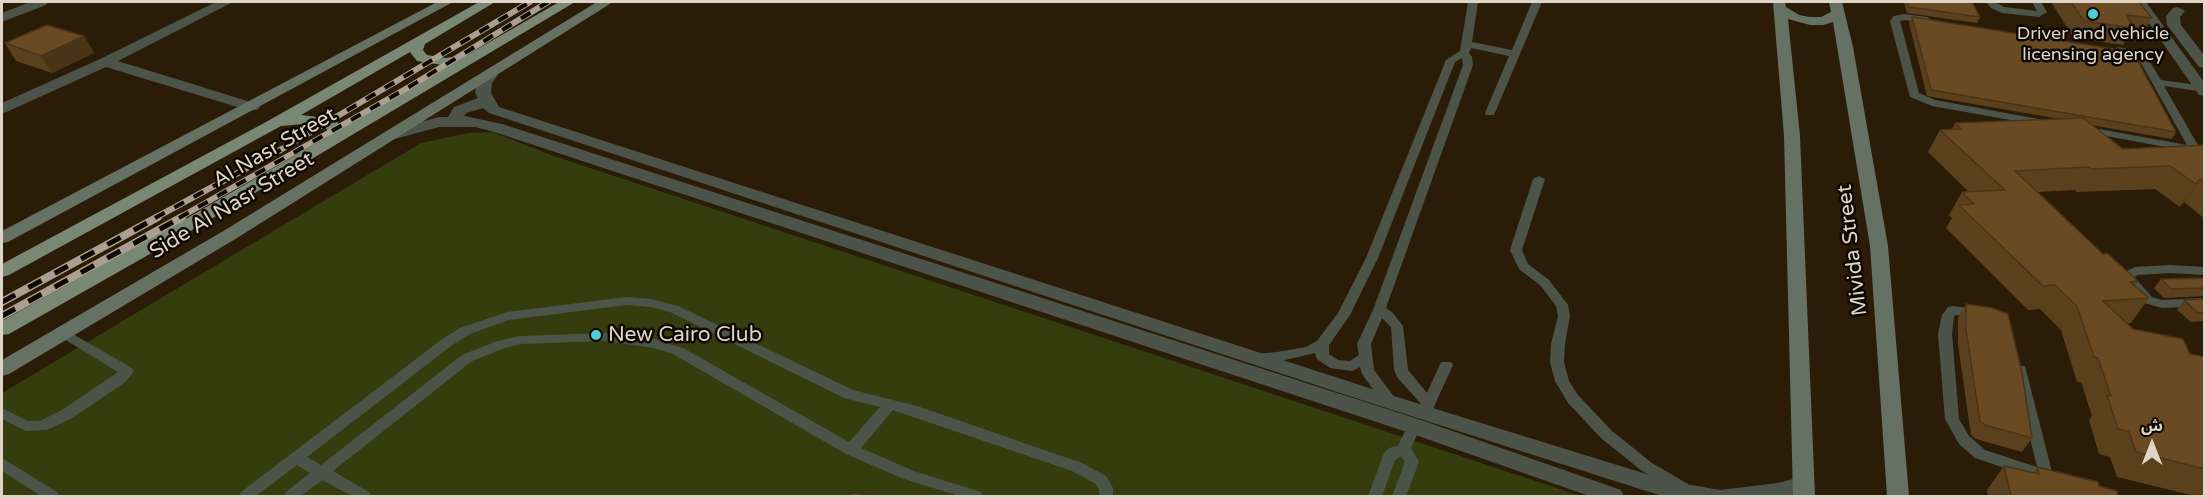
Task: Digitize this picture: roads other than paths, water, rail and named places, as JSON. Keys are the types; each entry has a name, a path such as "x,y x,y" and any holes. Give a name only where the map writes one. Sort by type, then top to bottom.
{"main road":[{"name":"Al Nasr Street","path":"2,271 272,125 488,2"},
{"name":"Al Nasr Street","path":"2,328 334,140 568,2"},
{"path":"419,41 416,50 422,58 429,60 446,62 477,56"},
{"path":"272,125 304,119 322,120 334,126 337,135 334,140"}],"street":[{"path":"2,6 13,2"},
{"path":"2,18 41,2"},
{"path":"2,109 105,62 226,2"},
{"path":"2,238 446,2"},
{"name":"Side Al Nasr Street","path":"2,369 231,234 606,2"},
{"path":"2139,2 2154,8 2181,6"},
{"path":"2139,2 2204,90"},
{"path":"1779,5 1789,15 1810,21 1823,21 1836,8"},
{"path":"1728,496 1804,491 1792,136 1779,5"},
{"path":"2181,6 2173,16 2174,25 2205,64"},
{"name":"Mivida Street","path":"1836,8 1846,47 1879,246 1898,496"},
{"path":"105,62 252,107"},
{"path":"493,72 485,83 483,93 494,110 1390,402 1613,496"},
{"path":"462,121 456,117 459,110 476,103 488,103"},
{"path":"391,135 439,122 462,121 496,127 1670,490 1703,496"}],"lane":[{"path":"1390,402 1372,381 1364,358 1365,338 1379,310 1468,65 1466,48 1473,2"},
{"path":"1490,113 1537,2"},
{"path":"1991,2 2002,10 2041,14 2037,2"},
{"path":"1932,21 1904,17 1895,20 1914,95 1932,103 2060,126"},
{"path":"1242,354 1277,357 1309,351 1322,344 1344,315 1358,290 1451,60 1466,48 1515,54"},
{"path":"2111,49 2130,52 2142,58 2200,150"},
{"path":"2157,82 2204,90"},
{"path":"2082,129 2200,150"},
{"path":"1539,179 1516,250 1517,258 1523,266 1545,283 1562,305 1564,316 1557,362 1562,381 1574,399 1607,435 1647,466 1703,496"},
{"path":"2205,271 2170,269 2135,271 2126,276 2148,300 2162,304 2205,302"},
{"path":"246,496 446,343 465,331 507,316 626,302 651,303 674,309 849,394 932,417 1077,467 1101,480 1106,488 1106,496"},
{"path":"1379,310 1393,320 1397,326 1401,370 1422,414"},
{"path":"1986,315 1953,310 1948,315 1945,334 1952,419 1964,440 1980,454 2067,482"},
{"path":"2,413 26,426 42,426 66,414 119,380 127,371 63,333"},
{"path":"291,496 466,358 502,344 538,339 605,337 647,343 678,351 851,450 899,471 976,496"},
{"path":"1322,344 1322,356 1335,365 1353,366 1364,358"},
{"path":"2016,352 2046,476"},
{"path":"1403,450 1446,365"},
{"path":"851,450 890,405"},
{"path":"1375,496 1389,457 1394,452 1403,450 1408,453 1412,462 1399,496"},
{"path":"297,458 364,496"},
{"path":"2,464 45,495"}],"railway":[{"path":"155,218 282,149 530,2"},
{"path":"179,218 409,87 548,2"},
{"path":"2,302 158,217"},
{"path":"2,316 182,217"}],"place":[{"name":"Driver and vehicle licensing agency","path":"2093,14"},
{"name":"New Cairo Club","path":"596,335"}]}
